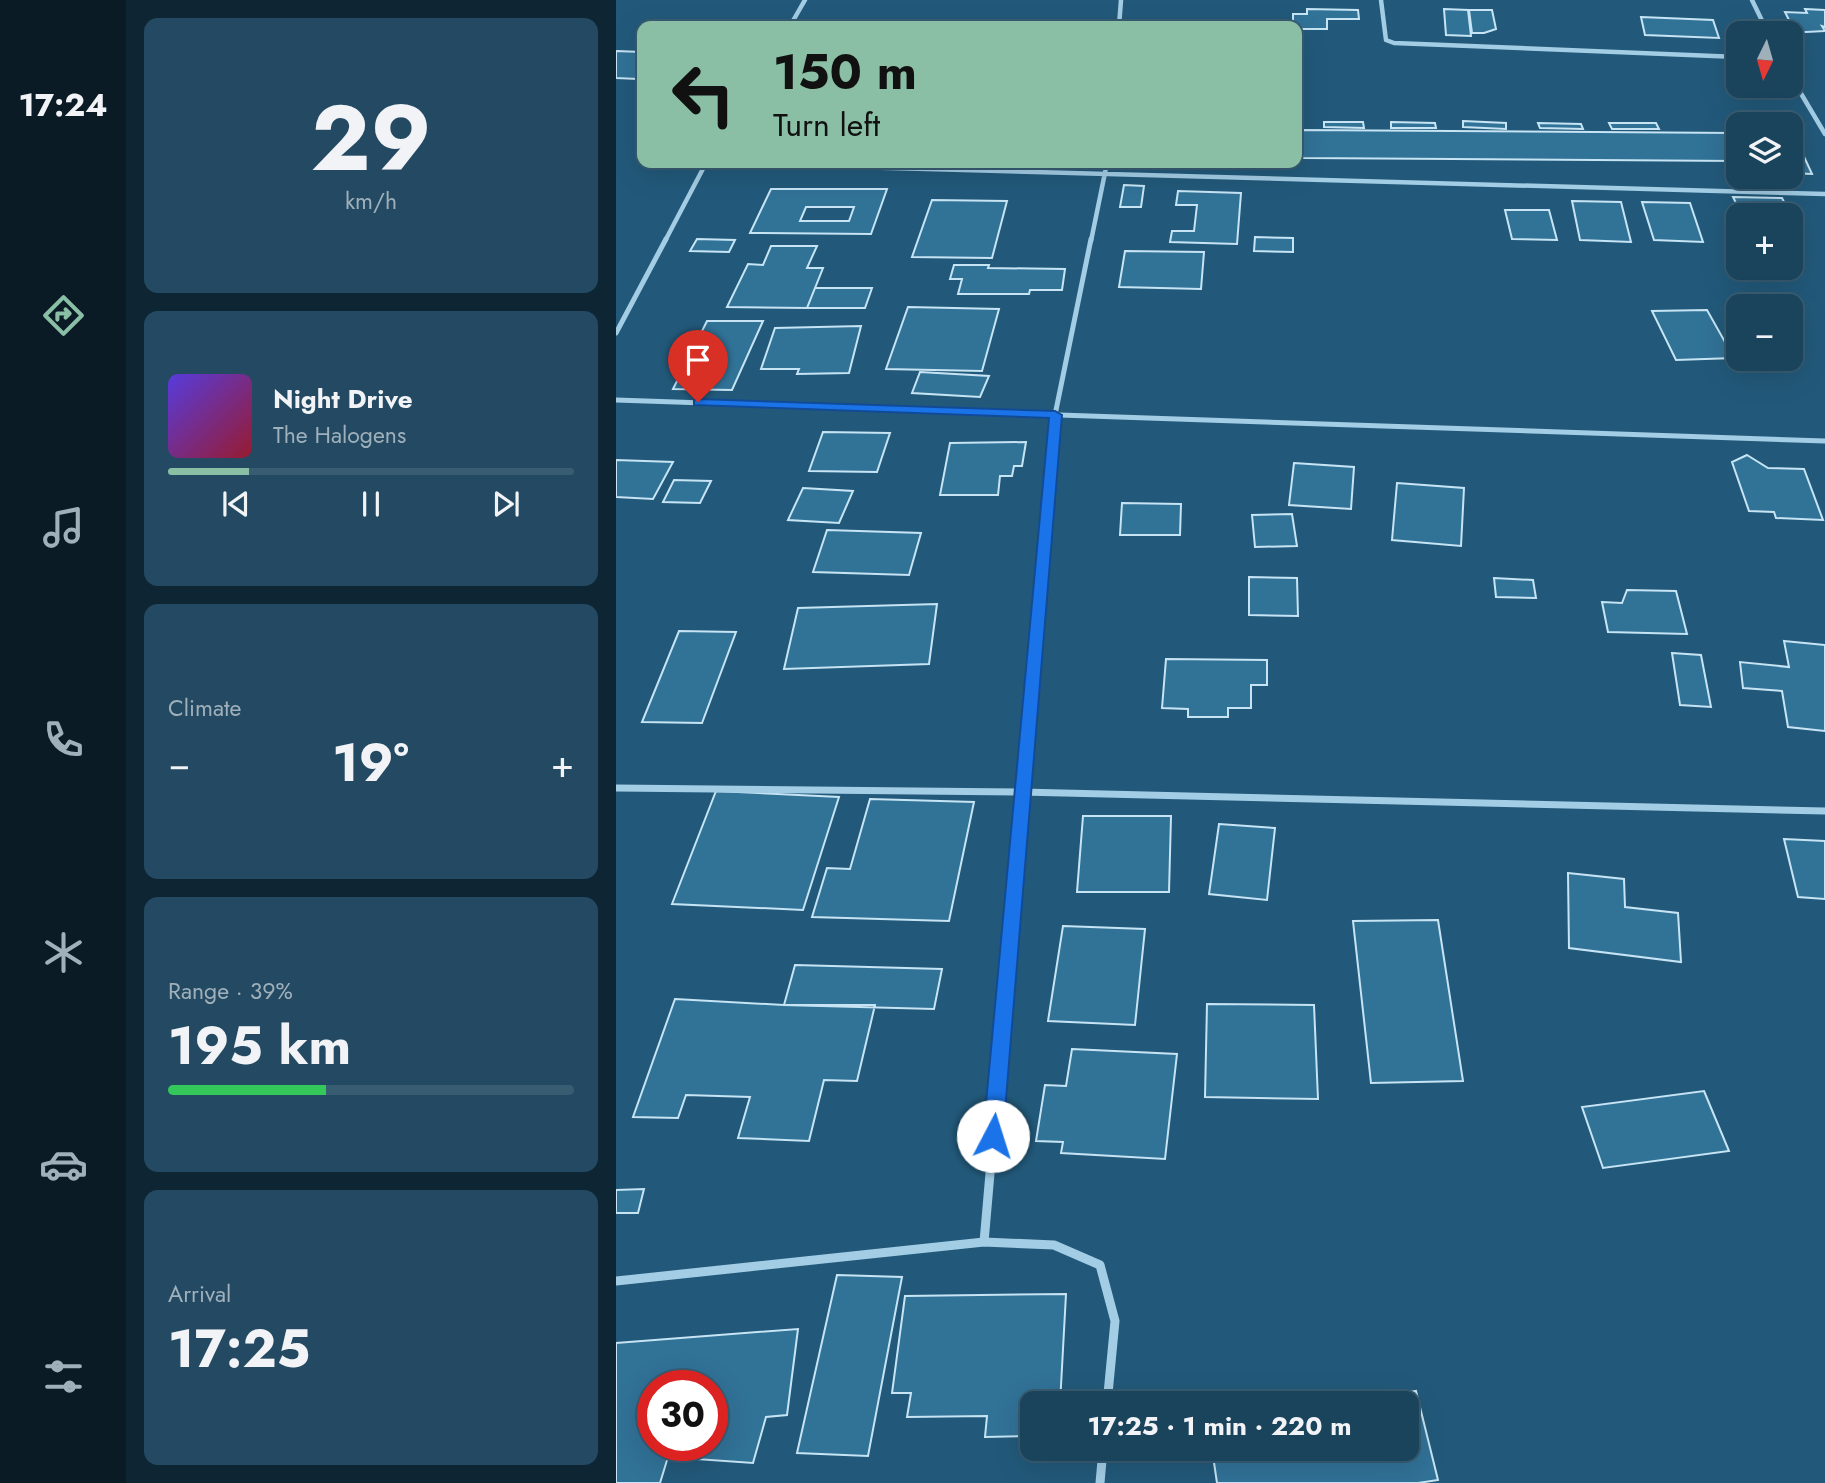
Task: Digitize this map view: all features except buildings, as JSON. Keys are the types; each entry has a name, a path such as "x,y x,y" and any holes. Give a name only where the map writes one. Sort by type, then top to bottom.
{"street":[{"path":"793,21 805,0"},
{"path":"1119,21 1121,0"},
{"path":"1381,0 1386,40 1394,43 1726,57"},
{"path":"1752,0 1762,21"},
{"path":"1803,97 1825,134"},
{"path":"616,332 703,168"},
{"path":"891,168 1825,194"},
{"path":"984,1242 1055,415 1107,168"},
{"path":"616,400 1825,441"},
{"path":"616,788 1021,792 1825,811"},
{"path":"616,1281 984,1242 1054,1245 1100,1265 1115,1321 1108,1391"},
{"path":"1100,1483 1102,1461"}],"route":[{"path":"698,402 1055,415 993,1136"}]}
